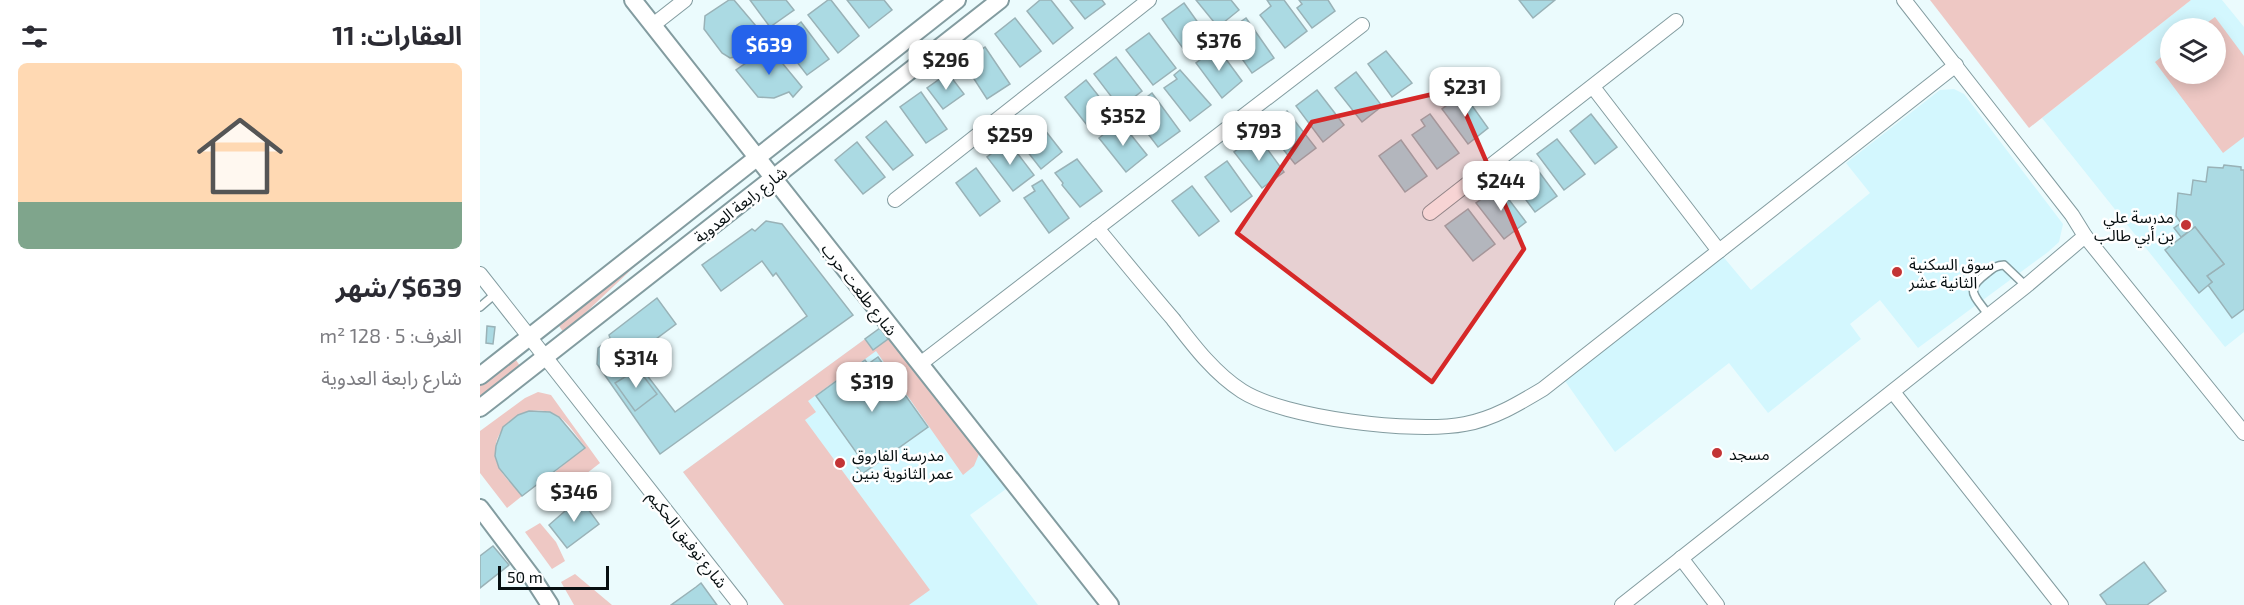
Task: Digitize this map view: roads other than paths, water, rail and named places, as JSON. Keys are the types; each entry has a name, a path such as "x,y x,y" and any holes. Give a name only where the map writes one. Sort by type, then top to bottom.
{"street":[{"name":"شارع طلعت حرب","path":"633,0 1110,605"},
{"path":"653,25 685,0"},
{"name":"شارع رابعة العدوية","path":"480,376 957,0"},
{"name":"شارع رابعة العدوية","path":"480,408 1000,0"},
{"path":"895,200 1149,0"},
{"path":"1904,0 2072,215 2085,236 2244,433"},
{"path":"1430,213 1676,21"},
{"path":"920,364 1362,25"},
{"path":"1097,228 1207,362 1243,392 1277,406 1317,415 1410,427 1466,424 1496,415 1543,389 1956,65"},
{"path":"1593,87 1719,251"},
{"path":"1622,605 1989,316 2085,236"},
{"name":"شارع توفيق الحكيم","path":"480,274 740,605"},
{"path":"1893,392 2061,605"},
{"path":"480,508 550,605"},
{"path":"1682,558 1717,605"}],"lane":[{"path":"1989,316 1974,294 1973,288 1976,282 1996,266 2004,265 2026,286"},
{"path":"480,307 495,294"}],"place":[{"name":"مدرسة علي بن أبي طالب","path":"2186,225"},
{"name":"سوق السكنية الثانية عشر","path":"1897,272"},
{"name":"مسجد","path":"1717,453"},
{"name":"مدرسة الفاروق عمر الثانوية بنين","path":"840,463"}]}
